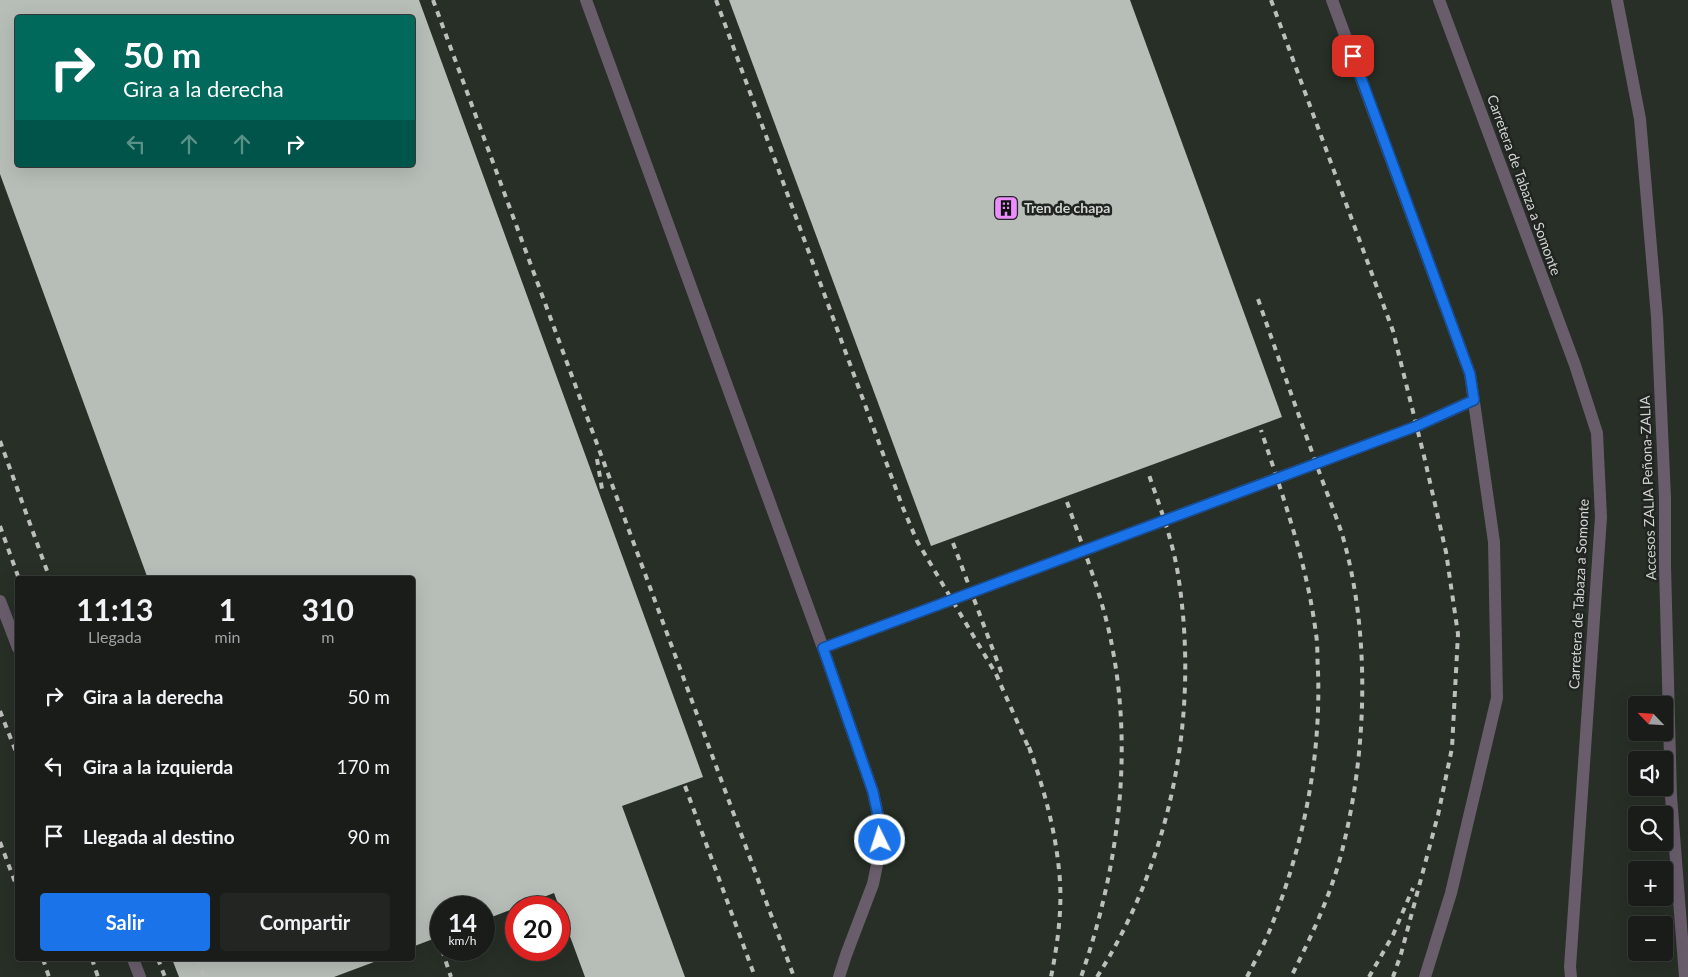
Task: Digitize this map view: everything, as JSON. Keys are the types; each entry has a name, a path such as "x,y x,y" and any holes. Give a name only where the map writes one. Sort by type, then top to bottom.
{"street":[{"path":"586,0 823,648 873,792 880,825 879,855 873,884 839,977"},
{"path":"1332,0 1470,374 1494,542 1497,698 1452,893 1425,977"},
{"name":"Carretera de Tabaza a Somonte","path":"1439,0 1575,365 1597,433 1601,517 1571,948 1571,977"},
{"name":"Accesos ZALIA Peñona-ZALIA","path":"1617,0 1640,119 1657,317 1665,498 1665,566 1672,796 1685,977"},
{"path":"823,648 1417,426 1474,400"},
{"path":"0,601 15,640"},
{"path":"134,961 140,977"}],"shaded area":[{"path":"0,0 1688,0 1688,977 0,977"}],"building":[{"path":"0,0 419,0 703,777 622,806 685,977 585,977 570,936 570,896 555,896 554,893 546,896 505,896 505,912 495,916 495,896 430,896 430,940 415,946 415,576 147,576 0,174"},
{"name":"Tren de chapa","path":"729,0 1130,0 1282,417 931,546"},
{"path":"173,961 377,961 334,977 179,977"}],"railway":[{"path":"433,0 794,977"},
{"path":"716,0 903,508 917,541 996,674 1031,753"},
{"path":"1271,0 1393,331 1446,552 1458,634 1452,748 1438,815 1401,954 1393,977"},
{"path":"1258,299 1342,534 1358,611 1361,652 1361,733 1357,774 1342,851 1326,900 1291,977"},
{"path":"1247,977 1273,922 1294,861 1302,830 1313,767 1318,703 1317,639 1307,582 1278,480 1261,430"},
{"path":"0,441 49,576"},
{"path":"597,459 602,489"},
{"path":"1097,977 1123,932 1144,885 1161,836 1173,786 1181,735 1185,684 1184,632 1179,581 1170,540 1149,475"},
{"path":"1067,502 1093,576 1109,632 1119,692 1122,733 1118,816 1112,857 1094,938 1081,977"},
{"path":"0,526 18,576"},
{"path":"953,543 1002,674"},
{"path":"0,711 15,749"},
{"path":"1029,747 1048,807 1059,870 1059,924 1051,977"},
{"path":"685,786 755,977"},
{"path":"0,842 15,882"},
{"path":"1369,977 1393,935 1413,888"},
{"path":"44,961 49,977"},
{"path":"93,961 98,977"},
{"path":"159,961 165,977"},
{"path":"198,961 204,977"},
{"path":"446,961 451,977"}],"place":[{"name":"Tren de chapa","path":"1006,208"}],"route":[{"path":"880,840 880,825 873,792 823,648 1417,426 1474,400 1470,374 1353,56"}]}
